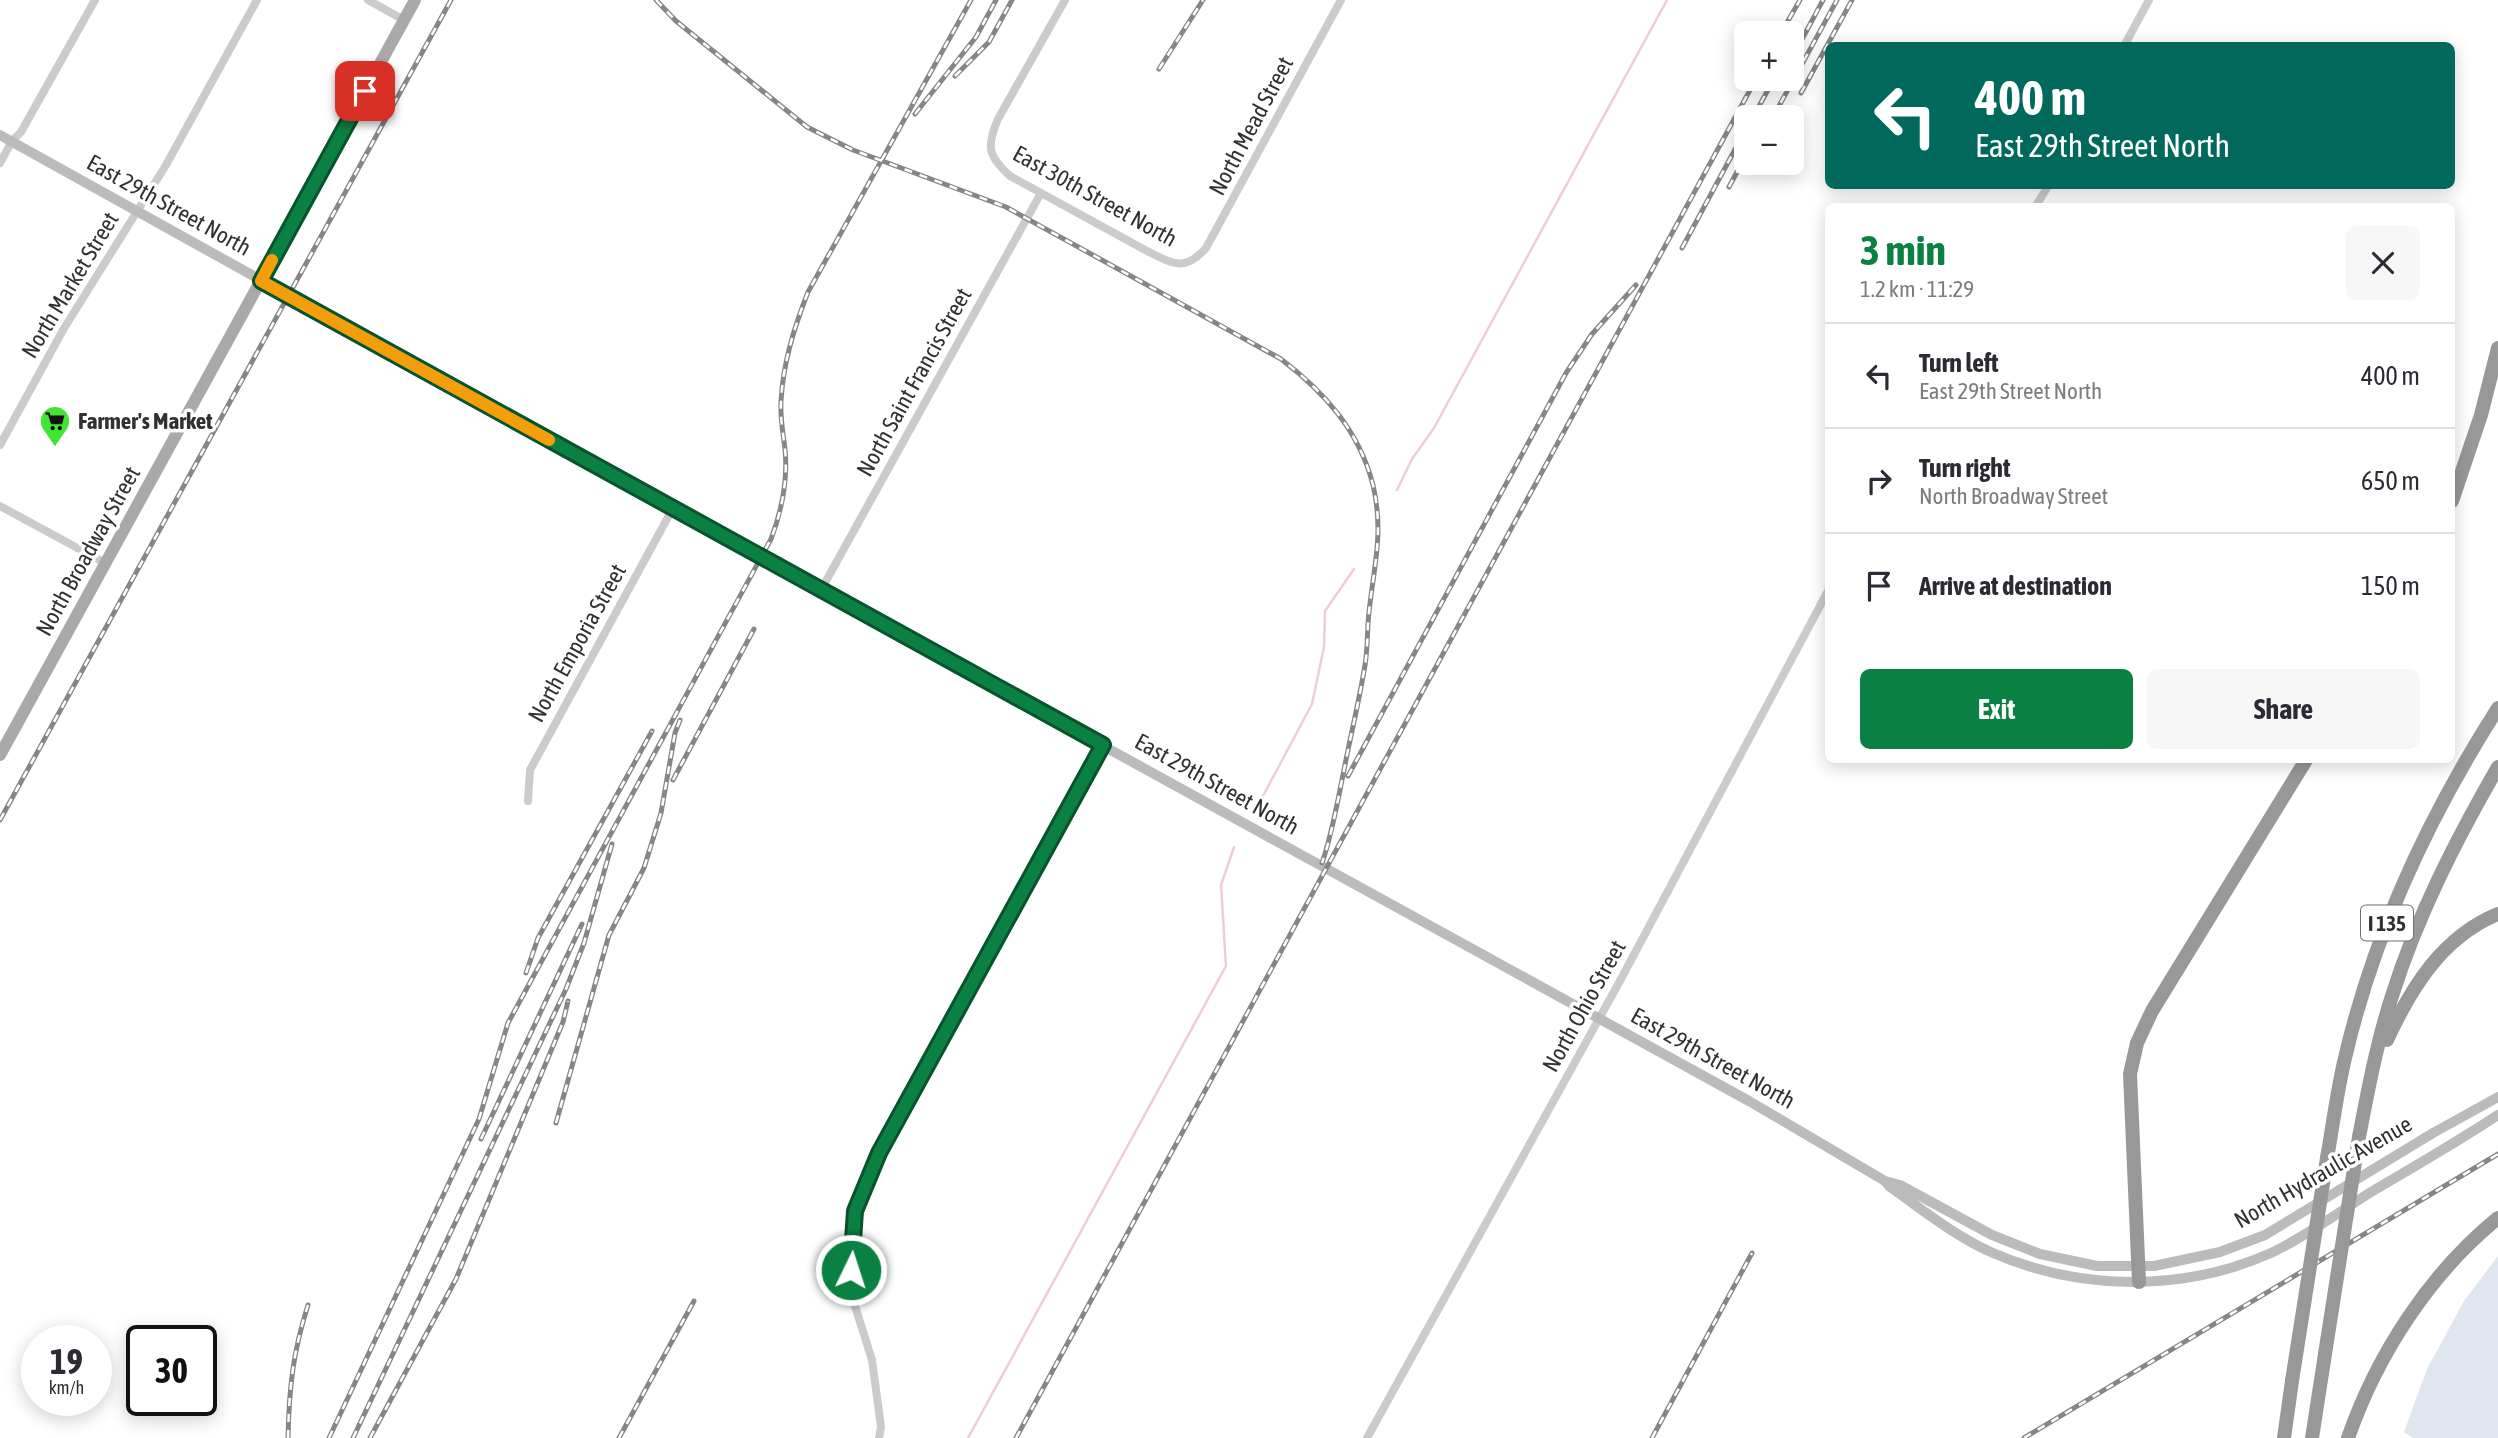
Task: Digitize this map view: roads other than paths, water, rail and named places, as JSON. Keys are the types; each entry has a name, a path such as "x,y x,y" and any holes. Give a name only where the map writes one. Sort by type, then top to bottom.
{"highway":[{"path":"2455,492 2481,415 2498,348"},
{"name":"I 135","path":"2284,1438 2321,1192 2323,1160 2345,1058 2381,939 2402,887 2438,810 2498,708"},
{"path":"2146,1282 2139,1265 2130,1074 2137,1043 2152,1011 2304,763"},
{"name":"I 135","path":"2312,1438 2359,1137 2391,997 2412,940 2470,816 2498,767"},
{"path":"2371,1076 2415,985 2436,959 2466,932 2498,914"},
{"path":"2348,1438 2375,1373 2401,1329 2427,1292 2483,1230 2498,1218"}],"main road":[{"name":"North Broadway Street","path":"0,755 415,0"}],"street":[{"path":"0,163 12,141 21,132 95,0"},
{"name":"North Market Street","path":"0,445 63,330 166,166 257,0"},
{"path":"368,0 404,20"},
{"name":"East 30th Street North","path":"1065,0 998,119 991,135 994,161 1010,176 1169,262 1188,263"},
{"name":"North Mead Street","path":"1188,263 1196,260 1206,247 1341,0"},
{"path":"2126,42 2149,0"},
{"name":"East 29th Street North","path":"0,135 1749,1101 1885,1181 1945,1225 1993,1253 2069,1277 2146,1282 2193,1277 2273,1252 2498,1115"},
{"name":"North Saint Francis Street","path":"821,590 1041,193"},
{"path":"0,506 105,563"},
{"name":"North Emporia Street","path":"528,801 530,770 673,508"},
{"name":"North Ohio Street","path":"1367,1438 1599,1019 1825,596"},
{"path":"878,1438 881,1427 872,1360 850,1290 855,1211 879,1153 1103,745"},
{"name":"North Hydraulic Avenue","path":"1885,1181 1900,1185 1992,1235 2040,1254 2097,1266 2154,1265 2220,1252 2265,1235 2498,1097"}],"waterway":[{"path":"1397,490 1412,459 1434,428 1667,0"},
{"path":"1262,798 1312,704 1324,647 1325,611 1354,569"},
{"path":"968,1438 1226,966 1221,885 1234,847"}],"railway":[{"path":"0,820 451,0"},
{"path":"656,0 676,21 807,127 853,150 1006,207 1281,359 1312,385 1338,414 1367,465 1376,502 1378,534 1365,665 1334,819 1322,863"},
{"path":"329,1438 479,1119 508,1023 771,539 781,506 786,472 781,413 782,387 790,346 803,305 971,0"},
{"path":"915,114 976,37 996,0"},
{"path":"955,76 989,42 1012,0"},
{"path":"1159,69 1203,0"},
{"path":"1788,21 1800,0"},
{"path":"1804,36 1823,0"},
{"path":"1780,105 1837,0"},
{"path":"1829,42 1852,0"},
{"path":"1801,93 1825,49"},
{"path":"1016,1438 1749,91"},
{"path":"1760,105 1767,91"},
{"path":"1682,248 1734,151"},
{"path":"1729,187 1735,175"},
{"path":"1348,776 1566,373 1592,334 1636,285"},
{"path":"673,780 754,629"},
{"path":"556,1123 609,935 644,868 661,813 675,733 680,720"},
{"path":"526,973 538,938 652,731"},
{"path":"353,1438 566,989 584,943 612,844"},
{"path":"481,1139 582,924"},
{"path":"370,1438 456,1279 563,1022 568,1001"},
{"path":"2024,1438 2498,1154"},
{"path":"1652,1438 1752,1253"},
{"path":"619,1438 694,1301"},
{"path":"288,1438 293,1370 308,1305"}],"place":[{"name":"Farmer's Market","path":"55,448"}]}
